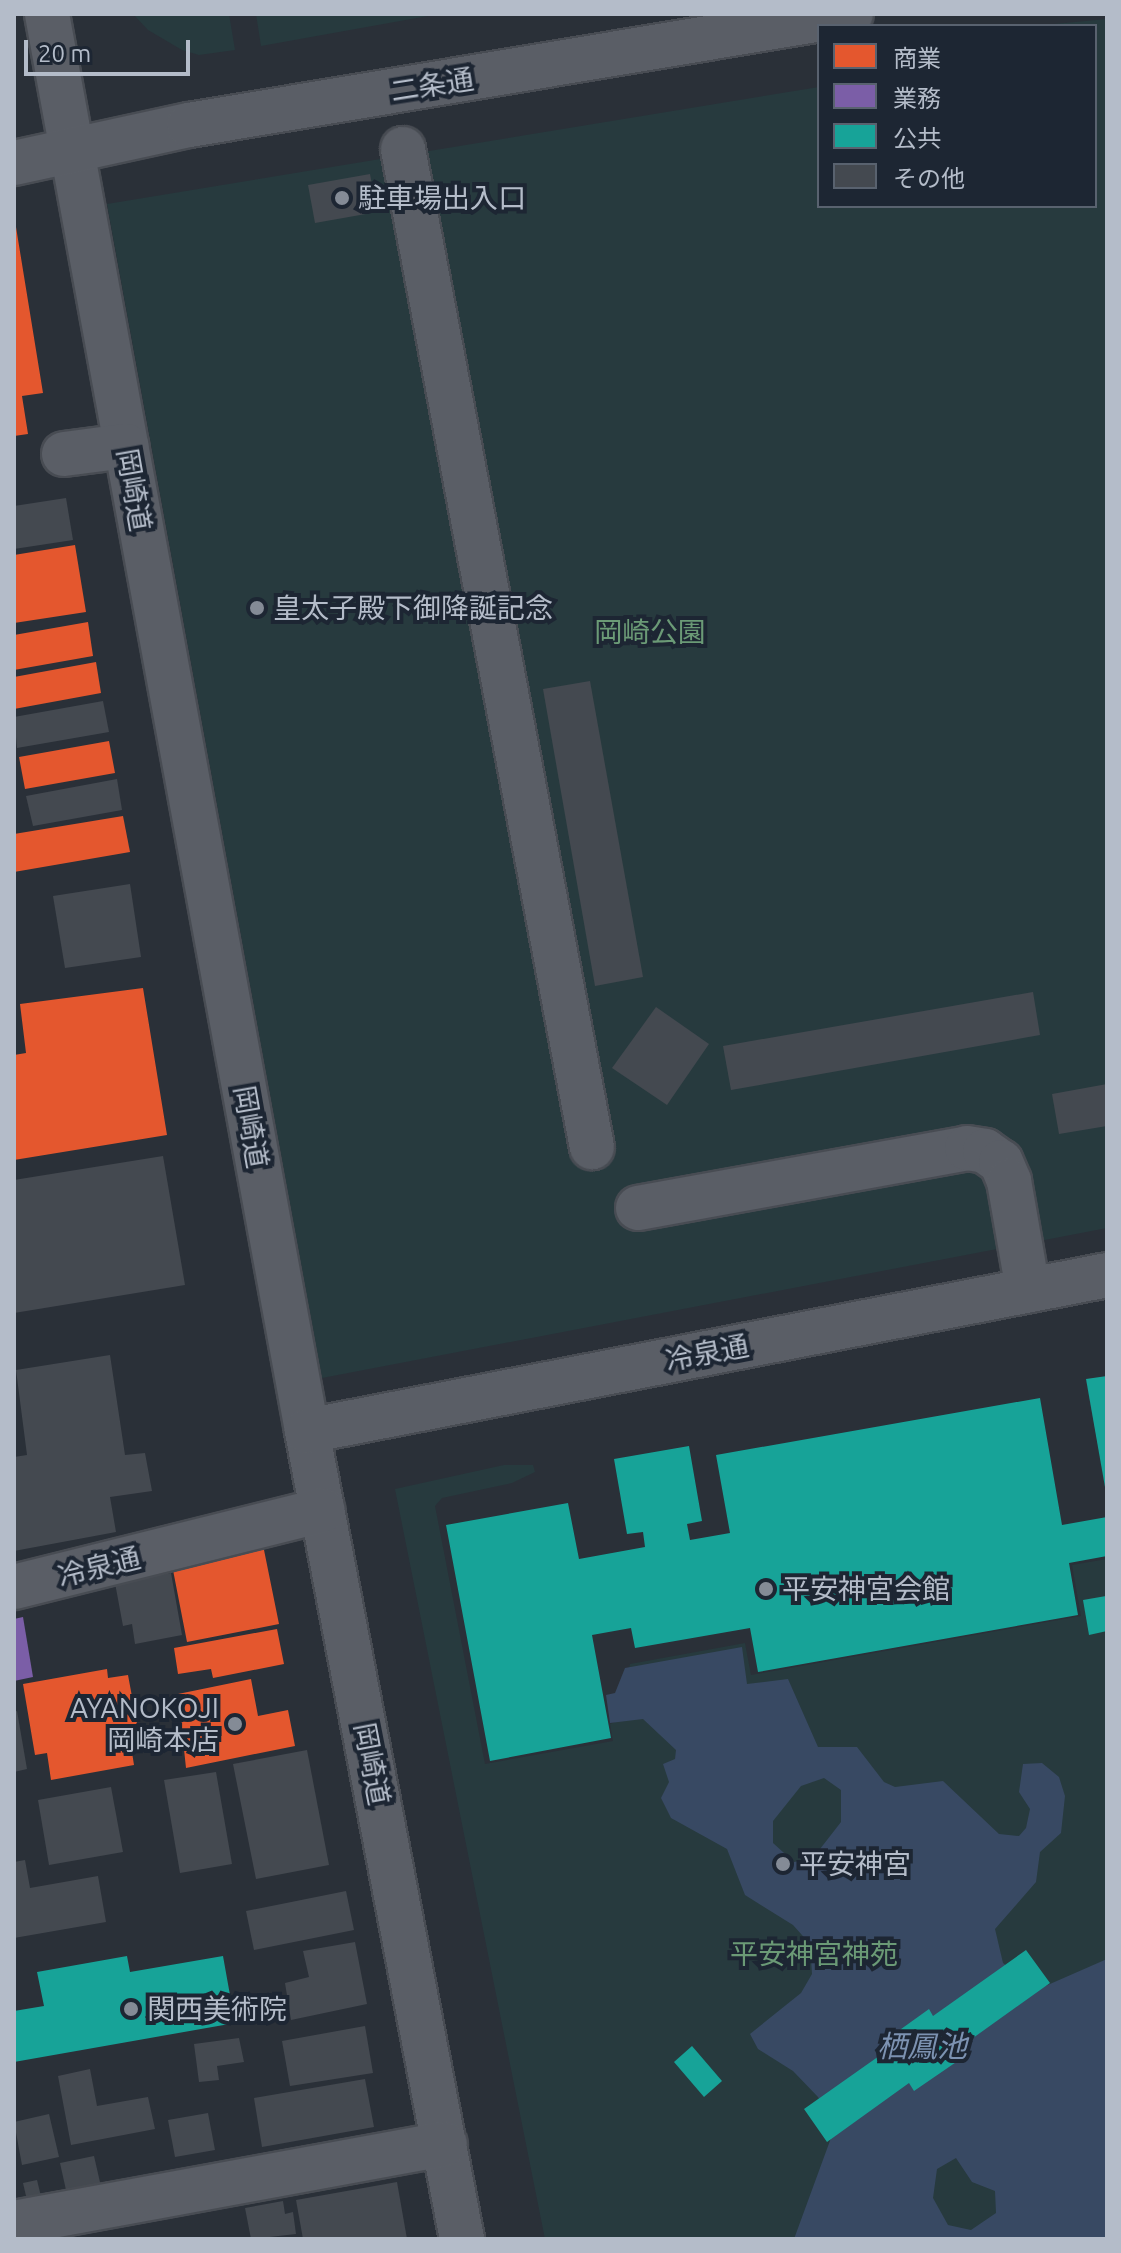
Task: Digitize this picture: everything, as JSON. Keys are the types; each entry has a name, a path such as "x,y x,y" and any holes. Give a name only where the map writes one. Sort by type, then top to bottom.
{"street":[{"name":"岡崎道","path":"47,14 307,1431 462,2239"},
{"name":"二条通","path":"14,163 72,147 851,14"},
{"path":"403,149 592,1147"},
{"path":"64,454 126,446"},
{"path":"638,1208 967,1148 985,1151 1001,1162 1009,1181 1028,1290"},
{"name":"冷泉通","path":"307,1431 1107,1275"},
{"name":"冷泉通","path":"14,1587 323,1510"},
{"path":"14,2223 104,2223 445,2144"}],"green space":[{"path":"133,14 229,14 235,50 199,55 182,50 148,30"},
{"path":"256,14 439,14 261,46"},
{"name":"岡崎公園","path":"1107,19 1107,1228 322,1378 107,204 817,87 817,208 1097,208 1097,24 1054,24"},
{"name":"平安神宮神苑","path":"504,1465 533,1465 535,1472 512,1483 442,1498 435,1506 485,1764 613,1741 610,1724 618,1721 630,1664 745,1643 751,1675 1081,1616 1072,1565 1107,1559 1107,2239 545,2239 395,1489"}],"water":[{"name":"栖鳳池","path":"742,1647 747,1684 788,1679 818,1747 857,1747 884,1782 895,1787 943,1781 999,1834 1019,1836 1026,1828 1030,1809 1019,1792 1023,1764 1042,1763 1059,1777 1065,1796 1061,1833 1040,1852 1036,1882 995,1929 1003,1963 1034,1991 1107,1959 1107,2239 794,2239 835,2127 818,2097 793,2071 758,2049 750,2034 801,1993 812,1974 810,1944 793,1925 745,1895 727,1849 671,1818 661,1798 669,1782 663,1764 675,1759 676,1750 643,1719 610,1723 606,1695 615,1693 625,1668","holes":["824,1778 841,1790 841,1822 813,1858 794,1862 773,1843 773,1821 801,1786","956,2158 972,2182 995,2191 996,2213 971,2230 948,2225 933,2198 937,2169"]}],"building: 商業":[{"path":"16,227 43,393 22,396 28,434 14,436"},
{"path":"75,545 86,612 14,623 14,555"},
{"path":"88,622 93,656 14,670 14,635"},
{"path":"96,662 101,693 14,709 14,677"},
{"path":"109,741 115,773 25,789 19,757"},
{"path":"123,816 130,852 14,872 14,834"},
{"path":"143,988 167,1135 14,1160 14,1055 26,1053 20,1004"},
{"path":"263,1545 279,1624 187,1642 173,1570 202,1564 201,1558"},
{"path":"277,1629 284,1664 213,1678 211,1669 178,1674 174,1648"},
{"path":"107,1669 108,1678 128,1675 141,1745 131,1746 134,1765 51,1780 47,1753 35,1755 23,1684"},
{"name":"AYANOKOJI 岡崎本店","path":"251,1679 258,1716 288,1710 295,1746 186,1768 178,1694"}],"building: 業務":[{"path":"23,1617 33,1677 14,1681 14,1619"}],"building: 公共":[{"path":"1107,1376 1107,1487 1105,1487 1086,1379"},
{"name":"平安神宮会館","path":"1040,1398 1062,1525 1107,1517 1107,1556 1069,1563 1078,1615 758,1672 750,1628 635,1648 631,1628 592,1635 611,1738 490,1761 446,1525 568,1503 579,1559 645,1547 643,1532 627,1534 614,1459 689,1446 702,1521 687,1524 690,1540 730,1533 716,1455"},
{"path":"1106,1596 1107,1631 1089,1635 1083,1600"},
{"path":"1026,1950 1050,1983 959,2048 965,2056 914,2091 909,2083 827,2142 804,2109 889,2049 883,2042 929,2009 933,2016"},
{"name":"関西美術院","path":"127,1956 130,1972 223,1956 235,2023 14,2062 14,2011 44,2006 37,1972"},
{"path":"692,2046 722,2081 704,2097 674,2062"}],"building: その他":[{"name":"駐車場出入口","path":"370,174 377,212 315,223 308,185"},
{"path":"66,498 73,540 14,549 14,506"},
{"path":"590,681 643,977 595,986 543,689"},
{"path":"103,701 109,732 17,748 14,717"},
{"path":"117,779 122,810 33,826 26,796"},
{"path":"130,884 141,957 65,968 53,896"},
{"path":"1033,992 1040,1035 731,1090 723,1046"},
{"path":"656,1007 709,1044 667,1105 612,1068"},
{"path":"1107,1084 1107,1126 1059,1134 1052,1094"},
{"path":"163,1156 185,1285 14,1313 14,1180"},
{"path":"110,1355 125,1455 145,1453 152,1491 110,1497 116,1532 14,1551 14,1457 27,1455 16,1370"},
{"path":"171,1573 182,1635 135,1644 132,1624 123,1626 115,1583"},
{"path":"17,1711 27,1769 14,1772 14,1712"},
{"path":"307,1750 329,1865 256,1879 233,1764"},
{"path":"216,1772 232,1864 180,1873 164,1780"},
{"path":"111,1787 123,1852 49,1865 38,1800"},
{"path":"25,1860 30,1888 98,1876 106,1922 14,1938 14,1862"},
{"path":"346,1891 354,1930 254,1950 246,1911"},
{"path":"355,1942 367,2004 291,2020 285,1983 309,1977 303,1951"},
{"path":"365,2026 373,2073 290,2086 282,2041"},
{"path":"239,2038 244,2062 217,2066 219,2080 199,2082 194,2044"},
{"path":"90,2069 97,2106 148,2097 155,2129 71,2145 58,2076"},
{"path":"365,2079 374,2127 262,2147 254,2098"},
{"path":"208,2113 215,2150 175,2157 168,2120"},
{"path":"49,2114 59,2157 22,2165 14,2122"},
{"path":"94,2156 102,2191 68,2199 60,2163"},
{"path":"37,2180 44,2209 30,2213 23,2183"},
{"path":"397,2182 407,2239 303,2239 296,2200"},
{"path":"283,2201 285,2214 293,2212 296,2234 251,2239 245,2208"}],"place":[{"name":"駐車場出入口","path":"342,198"},
{"name":"皇太子殿下御降誕記念","path":"257,608"},
{"name":"平安神宮会館","path":"766,1589"},
{"name":"AYANOKOJI 岡崎本店","path":"235,1724"},
{"name":"平安神宮","path":"783,1864"},
{"name":"関西美術院","path":"131,2009"}]}
